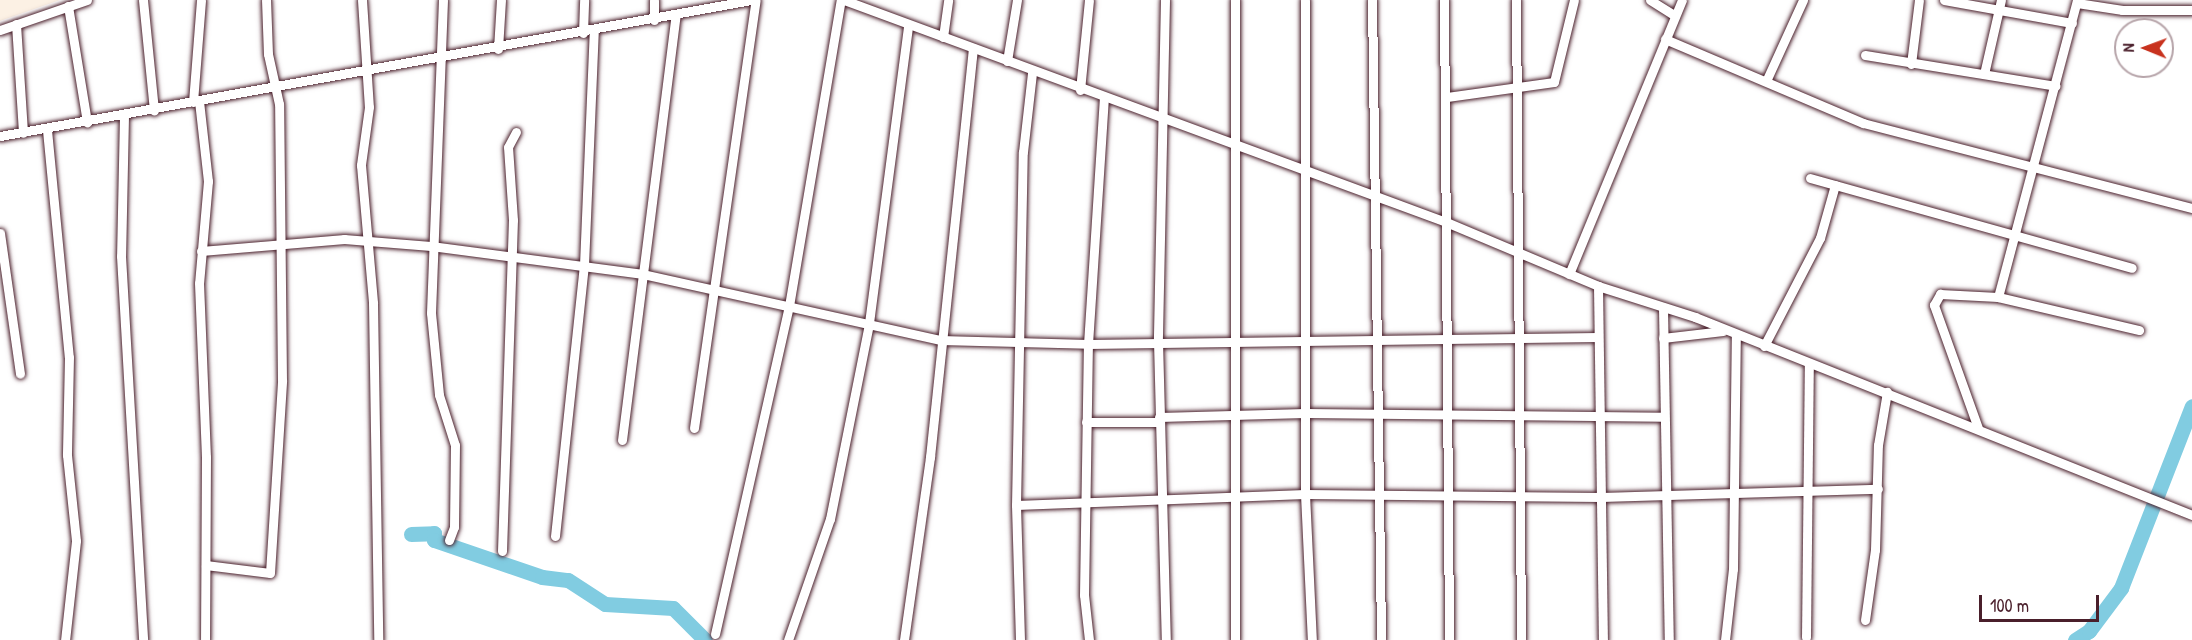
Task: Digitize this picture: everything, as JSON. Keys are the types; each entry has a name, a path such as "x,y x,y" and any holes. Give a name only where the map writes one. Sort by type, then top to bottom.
{"street":[{"path":"0,30 87,0"},
{"path":"142,0 154,110"},
{"path":"201,0 196,102 208,181 201,251 205,640"},
{"path":"206,565 270,573 280,456 279,244 276,88 266,0"},
{"path":"362,0 369,107 361,165 368,245 378,640"},
{"path":"443,0 442,59 431,246 439,395 455,445 454,527 449,540"},
{"path":"498,49 501,0"},
{"path":"583,33 584,0"},
{"path":"654,0 654,20"},
{"path":"0,136 47,130 498,49 751,0"},
{"path":"694,428 717,289 756,0"},
{"path":"715,634 789,306 842,0 1007,61 1032,73 1159,117 1373,198 1446,222 1598,286 1725,330 1887,392 2192,514"},
{"path":"943,37 948,0"},
{"path":"1007,61 1017,0"},
{"path":"1080,90 1089,0"},
{"path":"1165,0 1159,117 1158,341 1160,500 1166,640"},
{"path":"1235,0 1232,145 1237,343 1237,417 1233,498 1235,640"},
{"path":"1305,0 1303,172 1305,494 1312,640"},
{"path":"1372,0 1375,494 1380,640"},
{"path":"1444,0 1447,97 1445,340 1449,495 1449,640"},
{"path":"1516,0 1518,86 1515,252 1519,339 1521,640"},
{"path":"1447,97 1554,82 1574,0"},
{"path":"1650,0 1674,15"},
{"path":"1569,274 1682,0"},
{"path":"1767,79 1803,0"},
{"path":"1911,64 1919,0"},
{"path":"1944,0 2072,23"},
{"path":"1984,74 2001,0"},
{"path":"1998,297 2011,236 2056,86 2077,1 2122,10 2192,10"},
{"path":"68,6 87,122"},
{"path":"622,440 676,15"},
{"path":"16,24 24,133"},
{"path":"788,640 831,519 869,323 908,25"},
{"path":"555,536 584,265 594,31"},
{"path":"1665,39 1767,79 1863,123 2034,164 2192,208"},
{"path":"904,640 930,457 940,340 973,48"},
{"path":"1865,55 2056,86"},
{"path":"1020,640 1016,505 1022,343 1023,152 1032,73"},
{"path":"1089,640 1085,506 1088,344 1104,99"},
{"path":"124,116 121,256 142,640"},
{"path":"47,130 69,357 67,454 76,541 64,640"},
{"path":"502,551 513,257 508,147 516,132"},
{"path":"1810,178 2132,268"},
{"path":"1764,346 1820,238 1834,185"},
{"path":"0,232 20,374"},
{"path":"201,251 344,239 368,245 431,246 643,274 940,340 1088,344 1158,341 1237,343 1598,337"},
{"path":"1598,286 1603,640"},
{"path":"1978,428 1934,305 1940,294 1998,297 2139,330"},
{"path":"1663,308 1664,494 1669,640"},
{"path":"1663,338 1725,330"},
{"path":"1725,640 1735,493 1736,336"},
{"path":"1806,637 1809,363"},
{"path":"1865,620 1878,489 1879,434 1887,392"},
{"path":"1086,422 1305,413 1601,419 1663,417"},
{"path":"1016,505 1085,506 1160,500 1305,494 1520,494 1601,497 1878,489"}],"shaded area":[{"path":"0,0 60,0 0,21"}],"waterway":[{"path":"2075,640 2089,631 2121,588 2192,406"},
{"path":"411,534 434,533 434,540 542,577 568,580 605,604 673,608 705,640"}]}
